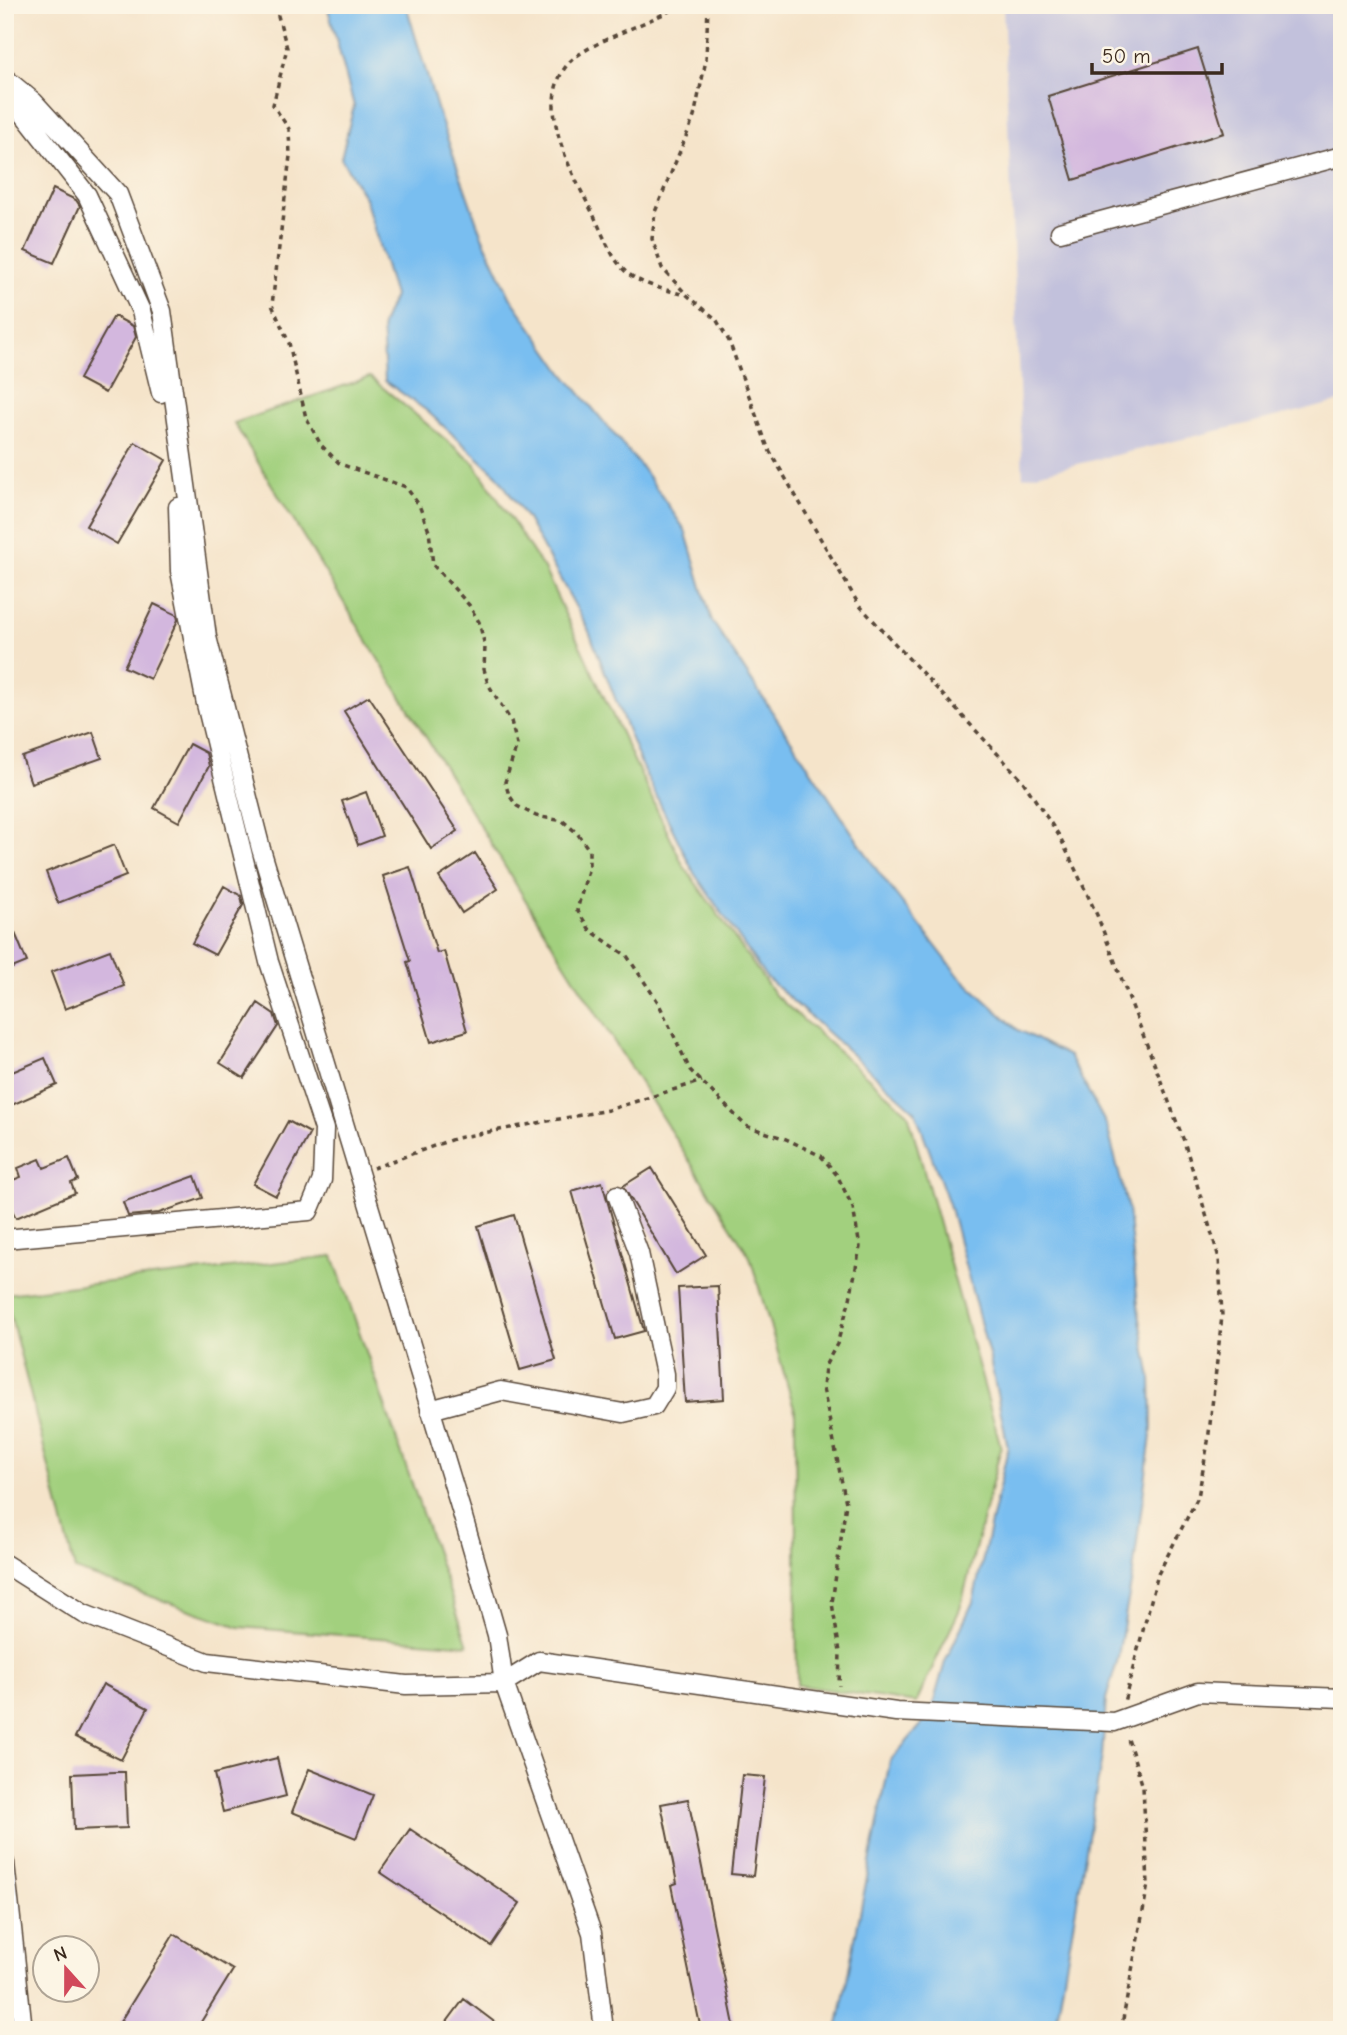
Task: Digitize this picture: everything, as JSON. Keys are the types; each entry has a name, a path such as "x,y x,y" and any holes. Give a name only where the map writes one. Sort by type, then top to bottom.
{"street":[{"path":"5,78 34,102 118,194 162,311 207,637 261,849 497,1635 505,1683 592,1933 604,2030"},
{"path":"5,98 21,111 87,195 141,312 157,371 178,493 180,571 206,704 269,962 324,1129 322,1181 309,1211 5,1239"},
{"path":"1060,232 1342,156"},
{"path":"430,1410 501,1391 623,1413 654,1406 665,1388 665,1374 639,1253 617,1195"},
{"path":"5,1564 84,1614 207,1662 405,1685 505,1683 540,1661 896,1712 1114,1722 1198,1692 1342,1698"},
{"path":"5,1863 23,2030"}],"path":[{"path":"275,5 286,48 273,105 289,129 290,156 272,306 289,342 306,418 321,445 340,464 406,487 419,505 429,531 433,565 469,605 480,622 488,684 511,720 517,745 505,782 509,795 517,806 536,816 563,821 589,850 589,867 577,910 590,930 627,956 658,1002 690,1070 746,1126 786,1139 821,1156 837,1175 853,1208 860,1247 850,1299 836,1344 825,1366 823,1388 846,1503 832,1603 839,1651 839,1686"},
{"path":"680,5 658,19 583,51 566,65 558,86 554,113 568,163 622,269 647,284 687,295"},
{"path":"708,5 706,60 694,117 655,212 652,239 663,268 687,295 716,319 729,341 768,448 859,605 1022,780 1060,837 1097,915 1184,1141 1219,1258 1222,1316 1210,1430 1198,1497 1158,1574 1139,1637 1120,1720 1143,1787 1148,1884 1121,2030"},
{"path":"357,1174 456,1138 608,1110 702,1081"}],"shaded area":[{"path":"1003,5 1342,5 1342,401 1023,477"}],"green space":[{"path":"370,377 474,463 544,569 683,865 775,995 908,1113 1001,1447 960,1609 916,1703 797,1685 795,1411 750,1257 545,932 234,423"},
{"path":"333,1256 468,1645 239,1627 75,1570 5,1294"}],"water":[{"path":"327,5 406,5 439,115 481,234 510,297 564,374 643,469 685,530 712,621 877,870 958,975 1018,1030 1069,1056 1107,1126 1128,1209 1139,1314 1151,1378 1152,1428 1133,1572 1117,1662 1106,1699 1102,1756 1055,2030 837,2030 890,1761 930,1715 945,1662 973,1602 1008,1448 990,1359 949,1204 915,1111 766,977 694,873 642,767 588,629 527,519 497,475 427,411 385,381 382,325 394,296 365,198 341,158 354,106"}],"building":[{"path":"1198,49 1224,133 1073,180 1048,96"},
{"path":"53,189 76,200 80,206 54,263 25,251"},
{"path":"114,316 133,326 136,337 105,393 79,379"},
{"path":"135,442 166,460 117,544 86,526"},
{"path":"154,604 177,615 178,620 150,679 124,667"},
{"path":"369,696 458,831 431,849 344,711"},
{"path":"93,732 102,758 31,783 22,757"},
{"path":"189,744 206,753 209,766 179,822 154,808"},
{"path":"366,792 382,836 358,845 342,801"},
{"path":"114,845 126,876 58,903 46,872"},
{"path":"475,853 498,889 462,913 439,877"},
{"path":"410,867 437,953 444,951 467,1031 431,1042 407,962 410,961 383,876"},
{"path":"224,886 241,896 243,905 215,955 192,943"},
{"path":"15,933 27,962 5,971 5,938"},
{"path":"110,950 124,986 65,1009 51,972"},
{"path":"258,1003 274,1014 278,1026 244,1078 220,1063"},
{"path":"45,1058 57,1085 5,1108 5,1075"},
{"path":"288,1121 310,1133 276,1196 253,1184"},
{"path":"69,1158 78,1180 71,1183 75,1193 16,1218 11,1208 5,1210 5,1183 21,1177 18,1168 40,1159 44,1168"},
{"path":"652,1168 706,1255 676,1274 623,1186"},
{"path":"195,1176 203,1198 159,1213 128,1216 123,1202"},
{"path":"602,1182 644,1331 615,1339 572,1191"},
{"path":"514,1215 556,1360 520,1370 478,1226"},
{"path":"718,1286 724,1399 685,1402 678,1288"},
{"path":"103,1684 148,1708 121,1760 75,1737"},
{"path":"277,1758 286,1796 223,1812 214,1774"},
{"path":"309,1769 373,1795 356,1838 292,1812"},
{"path":"125,1772 127,1828 74,1830 72,1774"},
{"path":"742,1775 765,1777 753,1876 731,1874"},
{"path":"688,1799 734,2025 713,2030 701,2030 671,1885 677,1883 661,1804"},
{"path":"410,1829 520,1903 491,1946 380,1872"},
{"path":"174,1934 233,1970 196,2030 115,2030"},
{"path":"464,1999 505,2030 441,2030"}]}
